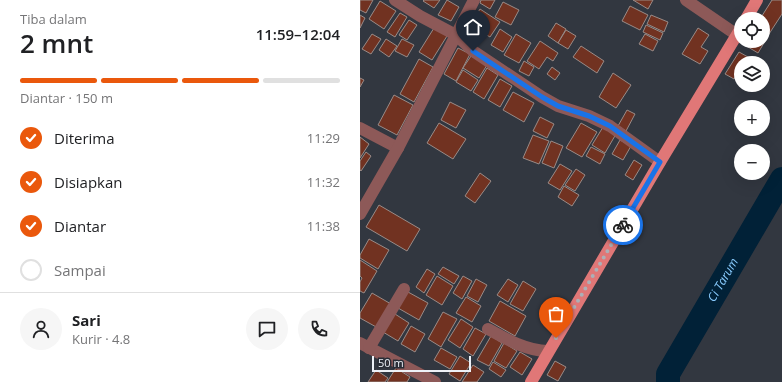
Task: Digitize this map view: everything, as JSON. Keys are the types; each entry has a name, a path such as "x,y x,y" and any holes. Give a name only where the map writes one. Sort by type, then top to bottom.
{"main road":[{"path":"750,12 757,0"},
{"path":"531,382 660,162 734,40"}],"street":[{"path":"395,0 420,16 456,35 473,51 542,97 558,106 589,116 610,126 660,162"},
{"path":"360,214 398,148 474,0"},
{"path":"686,0 734,29"},
{"path":"360,128 398,148"},
{"path":"404,289 365,345 435,382"},
{"path":"488,329 514,343 542,351 548,351"}],"building":[{"path":"360,0 373,0 366,13 360,10"},
{"path":"440,0 434,8 423,1"},
{"path":"447,0 459,7 451,21 438,15"},
{"path":"481,0 495,0 490,9 480,3"},
{"path":"633,0 653,0 648,9"},
{"path":"772,0 782,0 782,14 770,32 770,12 764,12"},
{"path":"380,1 396,11 384,29 369,19"},
{"path":"503,2 519,10 511,25 495,17"},
{"path":"630,6 648,15 640,30 622,21"},
{"path":"480,9 500,22 490,37 470,25"},
{"path":"400,13 407,17 395,37 387,32"},
{"path":"360,15 365,18 360,28"},
{"path":"651,15 668,22 664,32 647,24"},
{"path":"409,20 417,25 407,40 399,35"},
{"path":"556,23 566,29 558,43 548,36"},
{"path":"646,25 663,33 660,40 643,32"},
{"path":"434,28 447,36 432,60 419,52"},
{"path":"698,28 709,35 701,47 708,51 700,64 682,54"},
{"path":"500,29 512,37 503,52 491,45"},
{"path":"566,30 576,36 568,49 558,43"},
{"path":"372,34 381,39 371,54 362,49"},
{"path":"516,34 531,43 519,63 504,55"},
{"path":"645,34 658,41 653,51 639,44"},
{"path":"386,39 397,46 389,57 379,50"},
{"path":"402,39 414,45 407,57 395,51"},
{"path":"540,41 558,53 553,61 547,57 539,69 527,61"},
{"path":"581,46 604,61 597,73 573,57"},
{"path":"458,48 470,54 456,81 444,74"},
{"path":"750,48 761,48 758,53"},
{"path":"739,52 746,56 736,56"},
{"path":"471,56 487,65 479,78 463,68"},
{"path":"419,59 433,67 414,102 400,94"},
{"path":"734,60 734,79 725,74"},
{"path":"524,61 534,67 529,76 519,71"},
{"path":"552,67 560,73 555,80 547,74"},
{"path":"487,68 498,75 484,99 473,92"},
{"path":"463,70 478,80 471,91 456,82"},
{"path":"613,73 631,85 616,108 599,97"},
{"path":"360,78 364,80 360,87"},
{"path":"500,79 512,86 500,107 488,100"},
{"path":"513,92 534,103 524,122 503,110"},
{"path":"394,95 413,105 397,135 378,125"},
{"path":"450,102 466,110 456,128 441,120"},
{"path":"627,110 635,114 626,131 618,126"},
{"path":"540,117 554,124 547,138 533,131"},
{"path":"439,123 466,139 453,159 427,143"},
{"path":"581,123 597,132 582,157 566,148"},
{"path":"603,127 616,134 605,153 592,145"},
{"path":"533,135 549,141 539,164 523,158"},
{"path":"360,137 369,144 360,158"},
{"path":"620,140 631,146 623,160 612,154"},
{"path":"551,141 563,146 554,168 542,163"},
{"path":"591,147 605,154 600,164 586,156"},
{"path":"366,152 371,156 361,171 360,161"},
{"path":"634,160 642,165 633,180 625,175"},
{"path":"560,164 572,171 560,190 548,183"},
{"path":"576,169 585,175 575,191 565,185"},
{"path":"480,173 491,181 475,203 465,196"},
{"path":"564,186 579,195 572,206 558,197"},
{"path":"379,205 420,229 407,251 366,227"},
{"path":"369,239 389,250 378,269 360,258 360,255"},
{"path":"360,260 377,271 364,293 360,291 360,282 362,278 360,276"},
{"path":"443,267 459,276 454,284 438,274"},
{"path":"427,269 435,274 424,293 416,287"},
{"path":"437,276 453,286 442,305 426,295"},
{"path":"463,276 472,281 462,299 453,293"},
{"path":"476,279 487,285 478,302 467,296"},
{"path":"508,279 518,285 508,302 497,295"},
{"path":"523,281 536,289 523,311 510,304"},
{"path":"408,292 428,303 419,320 398,308"},
{"path":"372,293 391,304 378,328 360,318 360,313"},
{"path":"466,297 481,306 472,322 456,313"},
{"path":"500,301 526,316 515,336 489,321"},
{"path":"443,312 457,319 441,347 428,339"},
{"path":"395,314 409,323 398,341 383,332"},
{"path":"461,319 473,327 460,348 448,340"},
{"path":"411,326 425,334 415,352 401,344"},
{"path":"475,328 486,334 473,356 463,349"},
{"path":"491,336 502,343 489,366 477,360"},
{"path":"504,343 517,351 506,368 494,361"},
{"path":"441,348 457,357 450,369 434,360"},
{"path":"520,352 532,359 522,375 510,367"},
{"path":"460,356 471,363 460,381 449,374"},
{"path":"555,361 566,367 558,381 547,375"},
{"path":"493,362 506,370 501,377 489,369"},
{"path":"473,365 484,372 477,382 462,382"},
{"path":"396,368 410,377 407,382 387,382"},
{"path":"376,370 388,378 385,382 368,382"}],"waterway":[{"name":"Ci Tarum","path":"668,382 668,374 782,179"}],"way so far":[{"path":"556,338 623,225"}],"route":[{"path":"473,51 558,106 589,116 610,126 660,162 623,225"}]}
